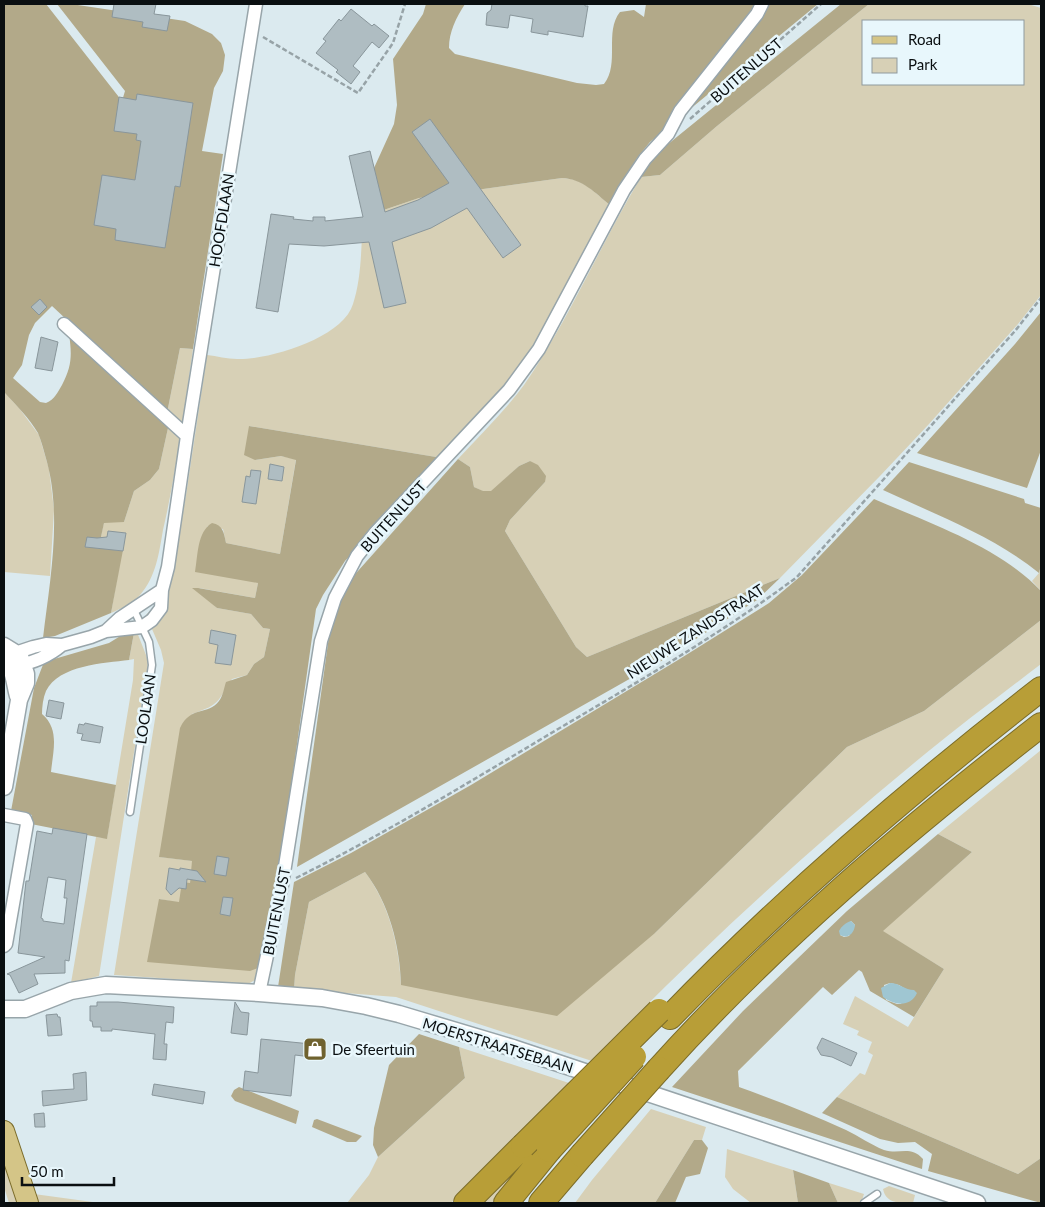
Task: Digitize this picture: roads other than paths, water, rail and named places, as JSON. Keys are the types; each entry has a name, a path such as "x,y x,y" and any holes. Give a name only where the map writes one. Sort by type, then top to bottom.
{"highway":[{"path":"466,1203 523,1146 665,1014 703,983 815,876 971,743 1041,689"},
{"path":"561,1203 590,1156 659,1069 694,1030 837,893 934,810 1041,725"},
{"path":"506,1203 665,1014"},
{"path":"541,1203 590,1156"}],"main road":[{"path":"4,1131 28,1203"}],"street":[{"name":"HOOFDLAAN","path":"142,627 152,620 161,608 162,590 168,567 256,4"},
{"name":"BUITENLUST","path":"259,993 282,885 321,641 335,598 357,556 376,532 509,390 539,349 624,190 645,159 668,134 680,111 757,14 762,4"},
{"path":"64,324 187,436"},
{"path":"106,631 120,618 162,590"},
{"path":"4,787 19,700 12,658 21,651 46,644 62,645 90,638 106,631 142,627"},
{"path":"4,815 25,819 27,824 6,944 4,946"},
{"name":"MOERSTRAATSEBAAN","path":"4,1009 25,1010 71,991 106,985 322,998 366,1006 513,1048 977,1203"}],"lane":[{"name":"LOOLAAN","path":"130,812 152,665 149,642 134,610"},
{"path":"864,1203 877,1194"}],"water":[{"path":"851,921 855,925 852,933 848,936 840,935 839,931 841,928"},
{"path":"890,983 914,990 917,993 914,998 906,1003 892,1002 883,997 881,988"}],"place":[{"name":"De Sfeertuin","path":"315,1049"}]}
